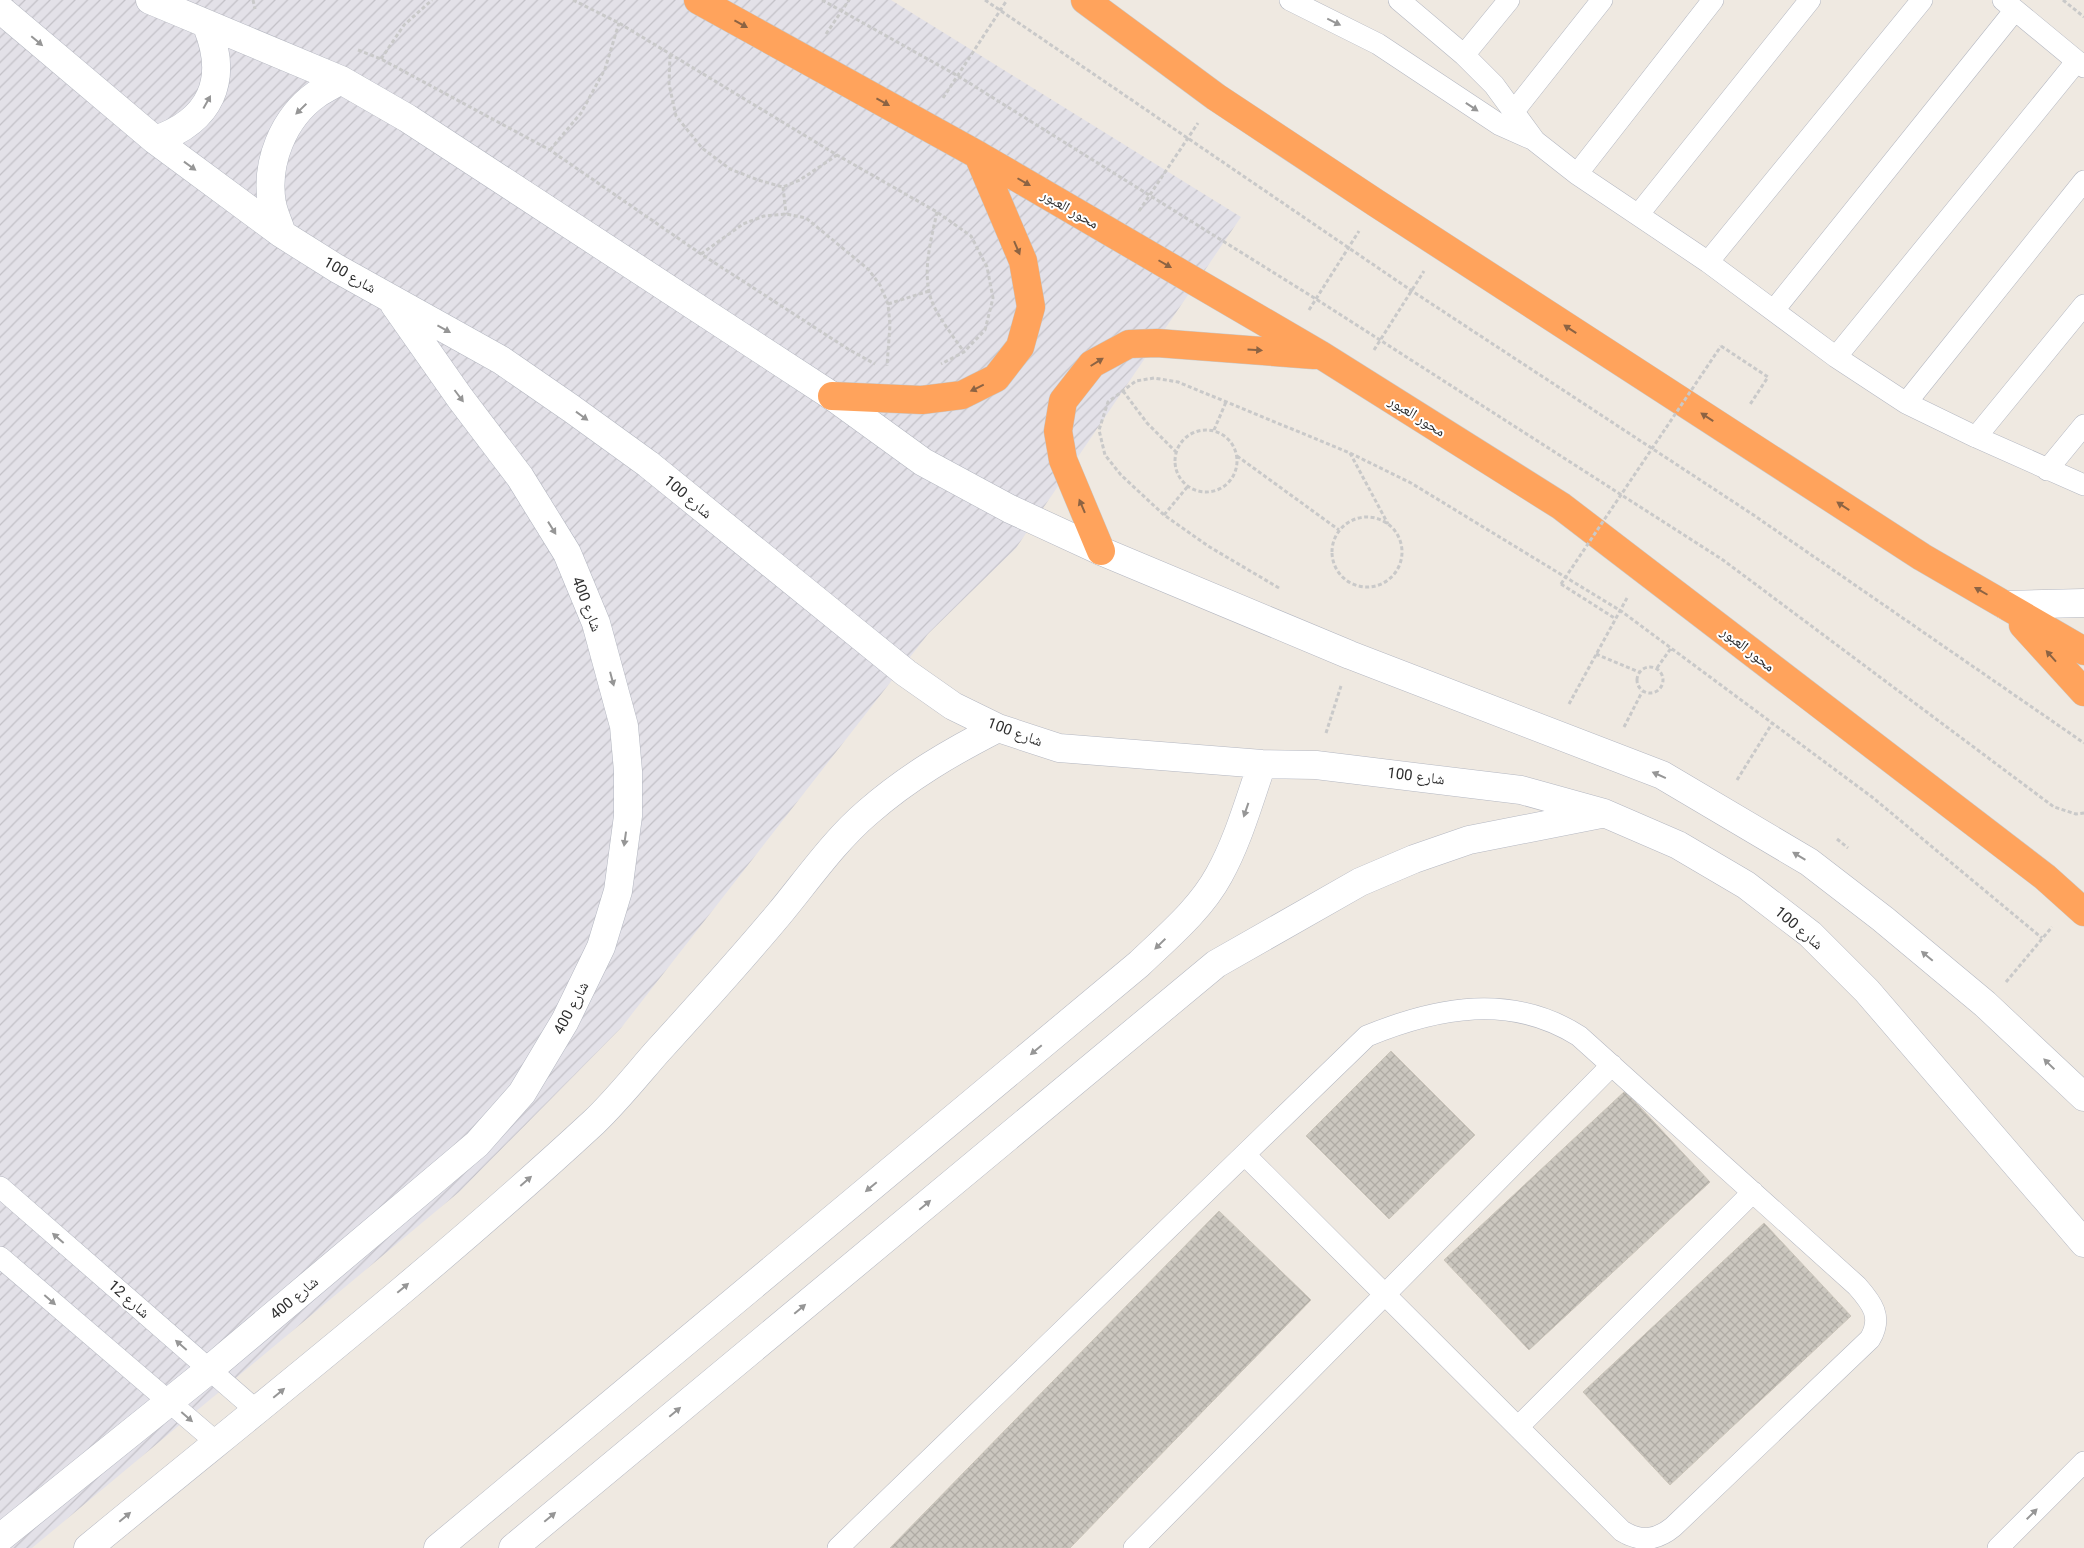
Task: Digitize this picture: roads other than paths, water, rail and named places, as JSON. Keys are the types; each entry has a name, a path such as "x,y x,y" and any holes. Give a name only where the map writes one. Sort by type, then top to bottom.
{"highway":[{"name":"محور العبور","path":"698,0 978,155 1321,355 1561,506 2045,878 2080,899"},
{"path":"1085,0 1216,97 1441,246 1922,557 2084,651"},
{"path":"832,396 922,400 962,395 996,378 1020,347 1031,307 1023,261 978,155"},
{"path":"1101,551 1063,460 1058,431 1063,401 1092,364 1129,344 1157,343 1321,355"},
{"path":"2005,605 2084,692"}],"street":[{"path":"150,0 207,26 340,80 407,118 832,396 923,462 1010,509 1101,551 1350,655 1662,775 1809,862 1883,919 1985,1004 2084,1098"},
{"name":"شارع 100","path":"0,10 155,140 282,234 391,299 501,360 648,464 906,673 953,706 998,728 1059,748 1262,764 1316,765 1521,790 1604,813 1678,845 1746,886 1810,934 1867,991 2084,1243"},
{"path":"155,140 175,133 192,122 206,105 212,93 218,66 215,45 207,26"},
{"path":"282,234 272,204 271,173 278,143 294,116 316,94 340,80"},
{"name":"شارع 400","path":"0,1538 210,1369 477,1144 522,1093 565,1021 602,947 618,891 628,816 625,735 596,623 567,553 520,477 460,398 391,299"},
{"path":"2005,605 2084,603"},
{"path":"88,1548 216,1442 257,1411 443,1254 596,1120 740,961 829,852 865,814 906,780 950,752 998,728"},
{"path":"438,1548 1139,964 1190,915 1219,877 1235,842 1262,764"},
{"path":"513,1548 1216,964 1352,886 1414,859 1469,840 1604,813"}],"lane":[{"path":"1290,0 1378,44 1500,125 1536,140"},
{"path":"1399,0 1464,54 1514,111 1536,140 1577,174 1708,262 1836,357 1906,403 1976,438 2084,485"},
{"path":"1464,54 1509,0"},
{"path":"1514,111 1602,0"},
{"path":"1577,174 1713,0"},
{"path":"1638,215 1810,0"},
{"path":"1708,262 1922,0"},
{"path":"1774,310 2009,5 2081,64 1836,357"},
{"path":"1906,403 2084,181"},
{"path":"1976,438 2084,304"},
{"path":"2047,470 2084,425"},
{"path":"838,1548 1367,1036 1420,1017 1454,1011 1488,1009 1521,1011 1561,1024 1579,1036 1857,1286 1872,1303 1877,1322 1870,1339 1673,1527 1654,1538 1632,1537 1622,1530 1245,1155"},
{"path":"1134,1548 1612,1065"},
{"name":"شارع 12","path":"0,1187 257,1411"},
{"path":"1518,1427 1753,1192"},
{"path":"0,1257 216,1442"},
{"path":"1998,1548 2084,1462"}]}
